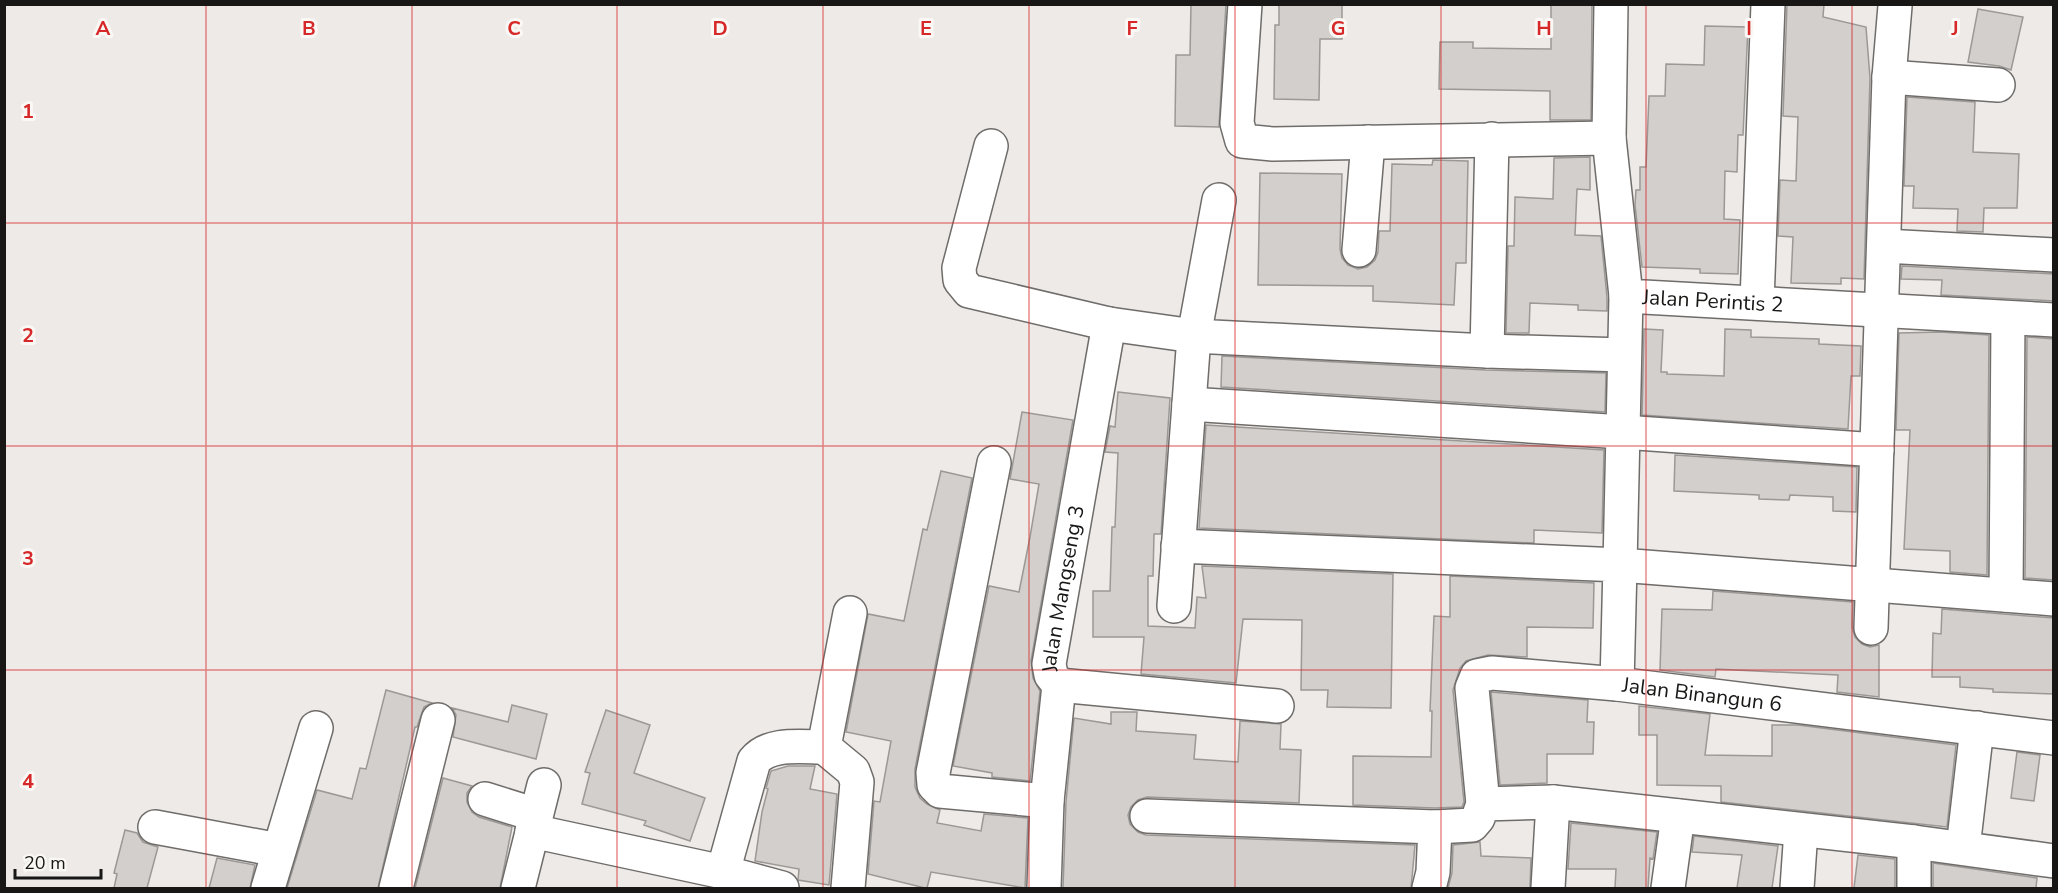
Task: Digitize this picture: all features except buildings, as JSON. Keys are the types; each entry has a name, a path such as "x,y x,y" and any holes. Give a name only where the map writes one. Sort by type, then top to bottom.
{"street":[{"path":"1245,4 1237,123 1242,141 1273,144 1609,138"},
{"name":"Jalan Perintis 2","path":"1611,4 1609,138 1626,296 2054,320"},
{"path":"1757,302 1768,4"},
{"path":"1871,628 1889,76 1895,6"},
{"path":"1889,76 1998,84"},
{"path":"1487,351 1492,140"},
{"path":"1359,250 1368,142"},
{"path":"991,146 959,268 960,280 969,291 1109,324 1194,336 1487,351 1624,354"},
{"path":"1174,606 1194,336 1219,200"},
{"path":"1884,246 2054,255"},
{"path":"1617,684 1626,296"},
{"path":"2006,595 2008,318"},
{"name":"Jalan Mangseng 3","path":"1044,888 1047,801 1059,685 1051,675 1049,663 1109,324"},
{"path":"1189,404 1877,450"},
{"path":"994,463 933,773 934,785 940,791 1047,801"},
{"path":"1178,546 1620,565 2054,598"},
{"path":"824,747 850,613"},
{"name":"Jalan Binangun 6","path":"1484,804 1472,688 1477,676 1492,673 1617,684 2054,738"},
{"path":"1059,685 1277,706"},
{"path":"396,888 438,720"},
{"path":"268,888 316,728"},
{"path":"1963,848 1977,728"},
{"path":"723,872 754,761 760,753 773,748 824,747 853,771 857,782 848,888"},
{"path":"485,799 537,810 723,872 782,888"},
{"path":"1548,888 1553,802"},
{"path":"1147,816 1435,827 1472,825 1484,804 1553,802 1914,842 2054,861"},
{"path":"518,888 537,810"},
{"path":"1668,888 1678,816"},
{"path":"155,827 279,850"},
{"path":"1429,888 1433,872 1435,827"},
{"path":"1797,888 1801,830"},
{"path":"1914,842 1914,888"}]}
